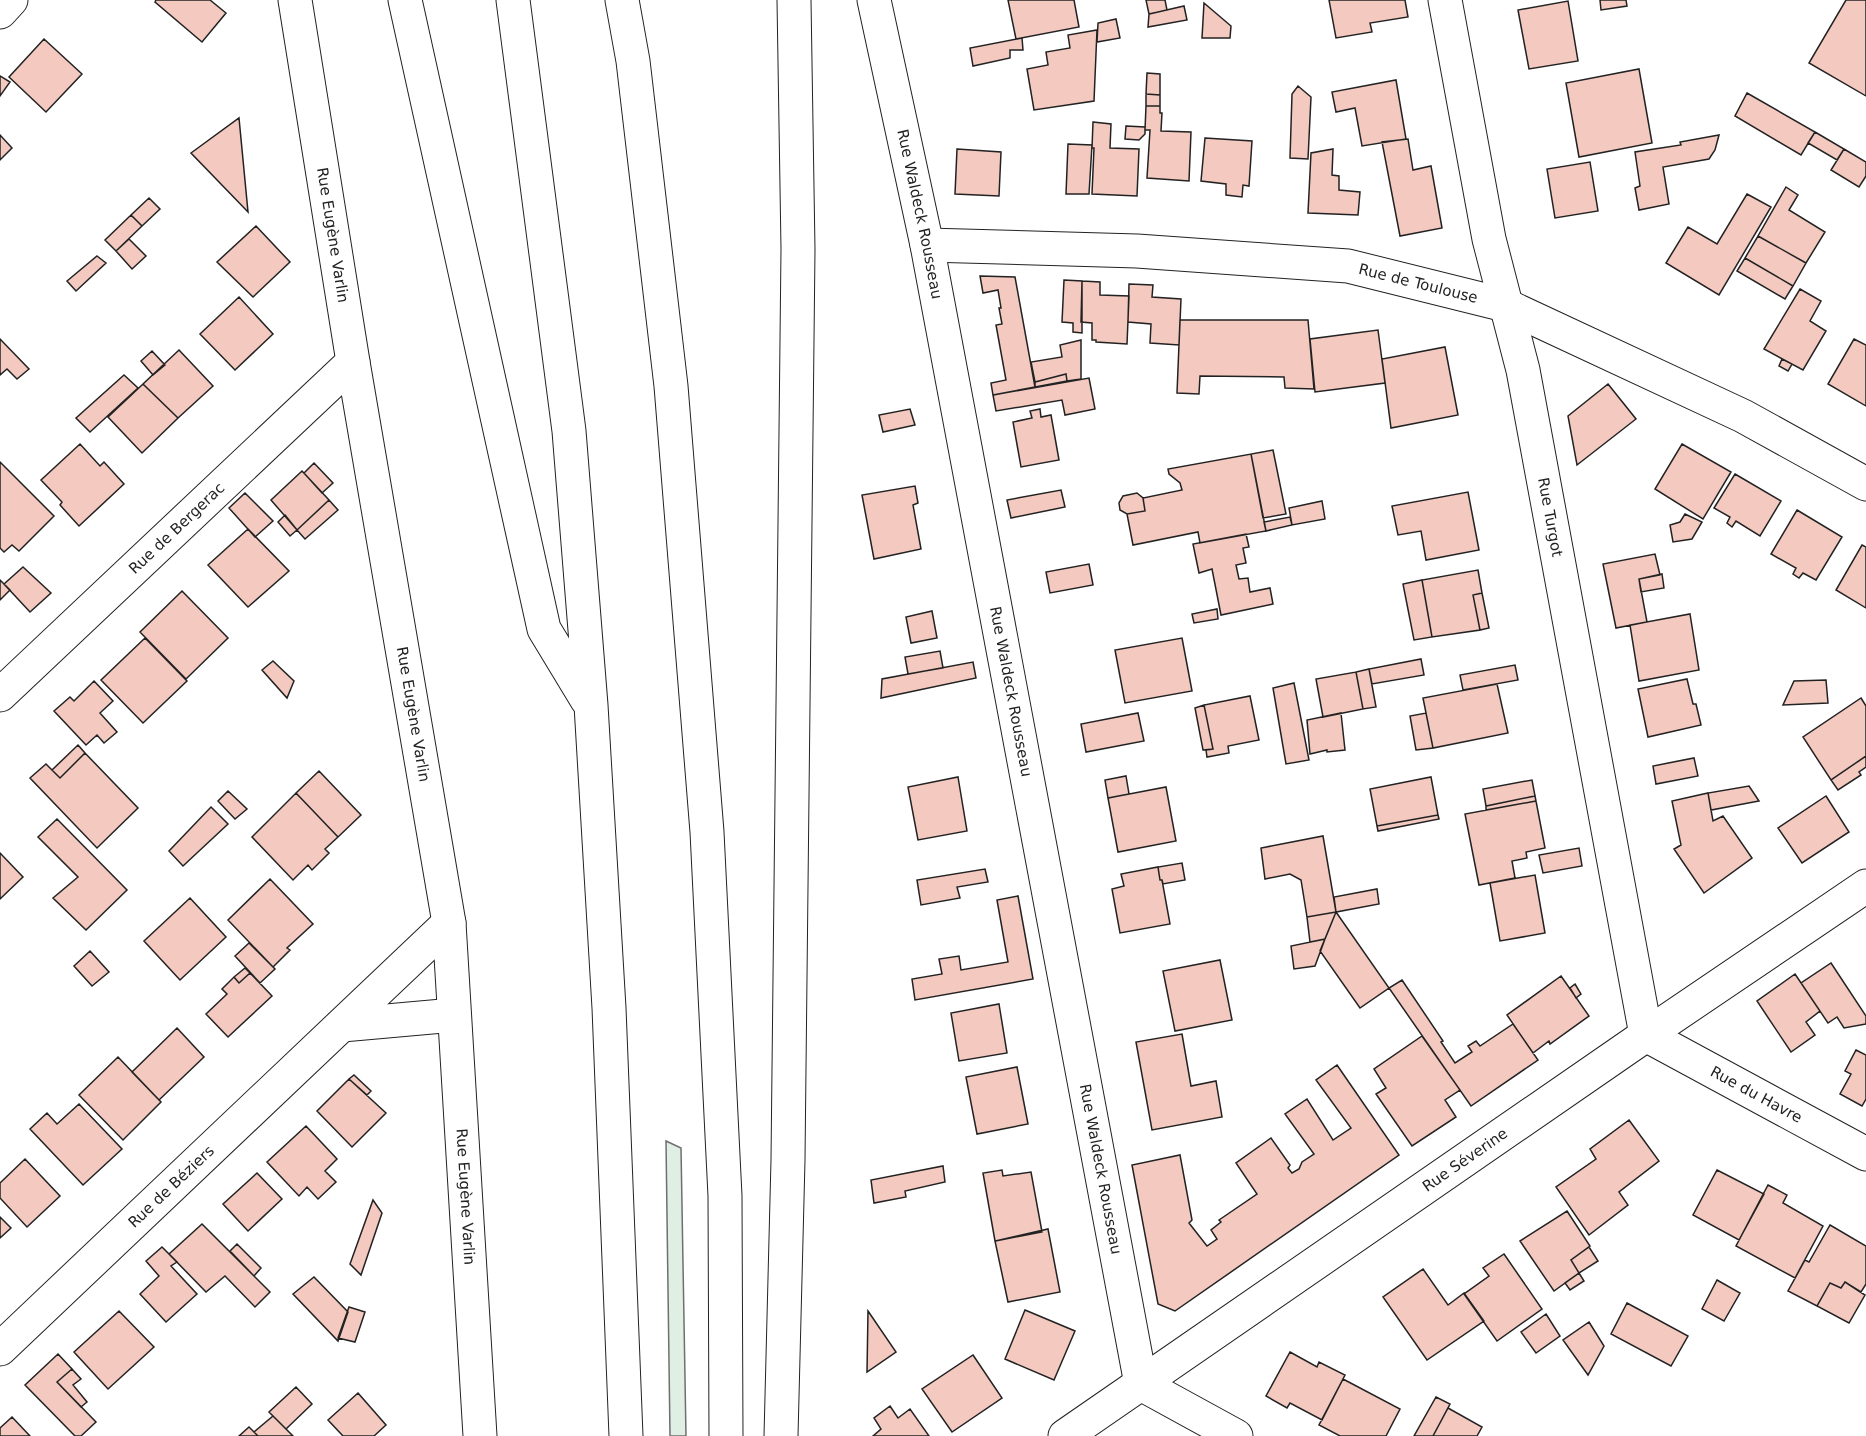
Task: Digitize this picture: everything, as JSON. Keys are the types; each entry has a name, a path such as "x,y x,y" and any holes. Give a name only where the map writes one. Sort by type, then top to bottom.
{"main road":[{"path":"0,12 11,0"},
{"name":"Rue Eugène Varlin","path":"295,0 353,362 449,923 480,1436"},
{"path":"405,0 544,629 591,705"},
{"path":"513,0 569,431 591,705 610,1020 626,1436"},
{"path":"622,0 633,61 671,386 707,832 725,1196 726,1436"},
{"path":"781,1436 788,1160 798,249 794,0"},
{"name":"Rue Waldeck Rousseau","path":"874,0 927,245 1141,1384"},
{"name":"Rue Turgot","path":"1446,0 1489,239 1523,370 1646,1035"},
{"name":"Rue de Toulouse","path":"927,245 1137,251 1348,266 1505,305 1743,416 1866,484"},
{"name":"Rue de Bergerac","path":"0,695 353,362"},
{"name":"Rue Séverine","path":"1065,1436 1866,886"},
{"name":"Rue de Béziers","path":"0,1349 449,923"},
{"path":"342,1025 454,1015"},
{"name":"Rue du Havre","path":"1646,1035 1866,1154"},
{"path":"1141,1384 1236,1436"}],"green space":[{"path":"666,1141 681,1148 686,1436 670,1436"}],"building":[{"path":"156,0 210,0 226,13 202,42 155,2"},
{"path":"1008,0 1074,0 1079,27 1016,39"},
{"path":"1146,0 1165,0 1167,10 1149,14"},
{"path":"1329,0 1405,0 1408,17 1370,23 1372,32 1336,38"},
{"path":"1600,0 1626,0 1627,6 1601,10"},
{"path":"1846,0 1866,0 1866,96 1809,63"},
{"path":"1568,1 1578,61 1529,69 1518,10"},
{"path":"1204,3 1231,26 1230,38 1202,38"},
{"path":"1184,6 1187,20 1148,27 1149,14"},
{"path":"1116,19 1120,38 1097,42 1098,23"},
{"path":"1097,30 1094,101 1034,110 1027,69 1048,65 1046,52 1070,48 1068,35"},
{"path":"1022,38 1023,50 1010,50 1010,58 973,66 970,48"},
{"path":"44,39 82,74 46,112 9,77"},
{"path":"1639,69 1652,143 1579,157 1566,83"},
{"path":"1147,73 1160,74 1160,95 1146,94"},
{"path":"0,76 10,82 0,96"},
{"path":"1396,80 1406,139 1362,146 1355,108 1336,112 1332,92"},
{"path":"1298,86 1311,97 1308,159 1290,158 1292,94"},
{"path":"1747,93 1815,132 1801,155 1735,116"},
{"path":"1146,94 1160,95 1160,106 1146,106"},
{"path":"1146,106 1160,106 1161,131 1191,132 1189,181 1147,178 1150,130 1145,130"},
{"path":"239,118 248,212 191,153"},
{"path":"1093,122 1111,124 1110,148 1139,149 1137,196 1092,194"},
{"path":"1126,126 1145,127 1145,134 1139,140 1125,139"},
{"path":"1815,132 1844,149 1837,160 1808,143"},
{"path":"0,135 12,148 0,160"},
{"path":"1719,135 1715,150 1709,159 1663,167 1669,204 1639,210 1635,188 1640,186 1635,152 1681,145 1680,142"},
{"path":"1205,138 1252,141 1249,186 1243,185 1242,197 1226,195 1226,184 1201,181"},
{"path":"1408,139 1413,170 1431,166 1442,228 1400,236 1382,142"},
{"path":"1068,144 1092,145 1089,194 1066,194"},
{"path":"957,149 1001,152 999,196 955,194"},
{"path":"1333,149 1332,175 1339,176 1339,190 1360,192 1358,215 1308,213 1311,153"},
{"path":"1844,149 1866,162 1866,176 1859,187 1831,170"},
{"path":"1590,162 1598,211 1555,218 1547,169"},
{"path":"1786,187 1798,195 1789,210 1825,232 1806,263 1758,236"},
{"path":"1747,194 1771,207 1719,295 1666,263 1688,227 1717,244"},
{"path":"149,198 160,209 142,226 131,215"},
{"path":"131,215 142,226 116,251 105,240"},
{"path":"256,226 290,262 253,297 217,262"},
{"path":"1758,236 1806,263 1793,286 1745,258"},
{"path":"129,239 146,256 132,269 116,251"},
{"path":"97,256 106,263 76,291 67,281"},
{"path":"1745,258 1793,286 1785,299 1737,271"},
{"path":"980,276 1015,277 1035,387 993,395 991,383 1006,380 996,325 1002,324 999,308 1001,308 998,290 983,293"},
{"path":"1064,280 1082,281 1082,333 1073,332 1073,323 1062,322"},
{"path":"1082,281 1100,282 1100,295 1129,296 1127,344 1092,340 1092,323 1081,322"},
{"path":"1129,284 1153,285 1152,297 1181,299 1179,345 1150,343 1151,324 1128,322"},
{"path":"1800,289 1821,301 1810,321 1826,331 1803,370 1764,349"},
{"path":"239,297 273,334 235,370 200,334"},
{"path":"1180,320 1308,320 1314,389 1285,388 1284,377 1200,376 1199,394 1177,393"},
{"path":"1378,330 1385,383 1315,392 1310,339"},
{"path":"0,339 29,369 17,379 7,369 0,375"},
{"path":"1854,339 1866,345 1866,406 1828,384"},
{"path":"1081,340 1081,379 1067,381 1066,374 1035,382 1031,362 1062,357 1060,345"},
{"path":"1445,347 1458,415 1391,428 1382,359"},
{"path":"179,350 213,386 178,418 143,384"},
{"path":"152,351 165,365 153,375 141,361"},
{"path":"1782,359 1792,364 1788,371 1779,366"},
{"path":"1066,374 1067,381 1035,387 1035,382"},
{"path":"124,375 138,388 90,432 76,418"},
{"path":"1089,378 1095,409 1065,415 1062,400 996,411 993,395"},
{"path":"143,384 178,418 142,453 108,417"},
{"path":"1608,384 1636,419 1577,465 1568,416"},
{"path":"910,409 915,425 883,432 879,415"},
{"path":"1040,409 1041,417 1051,415 1059,460 1021,467 1013,422 1032,418 1030,411"},
{"path":"80,444 100,466 104,462 124,484 79,526 60,505 62,502 41,480"},
{"path":"1682,444 1731,472 1703,519 1655,489"},
{"path":"1273,450 1286,514 1263,518 1251,454"},
{"path":"1251,454 1266,531 1200,543 1198,532 1133,545 1127,514 1145,511 1143,498 1182,490 1180,483 1169,474 1168,469"},
{"path":"0,462 54,516 19,551 12,545 4,552 0,548"},
{"path":"314,463 333,483 322,493 304,473"},
{"path":"302,471 329,500 297,530 271,500"},
{"path":"1735,474 1781,501 1760,536 1736,521 1732,527 1727,523 1730,517 1714,508"},
{"path":"915,486 918,503 913,505 921,549 874,559 862,495"},
{"path":"1061,490 1065,507 1011,518 1007,500"},
{"path":"1468,492 1479,550 1426,560 1421,531 1398,535 1392,506"},
{"path":"245,493 273,521 255,537 229,508"},
{"path":"1137,493 1143,498 1145,511 1127,514 1120,510 1119,503 1123,496"},
{"path":"329,500 338,510 305,539 297,530"},
{"path":"1322,501 1325,519 1292,525 1289,508"},
{"path":"1797,510 1842,537 1816,580 1803,573 1799,578 1793,574 1796,568 1771,554"},
{"path":"1685,514 1702,522 1692,539 1673,542 1670,525 1680,522"},
{"path":"285,515 297,530 290,536 278,522"},
{"path":"1290,517 1292,525 1266,531 1264,522"},
{"path":"248,529 289,571 248,607 208,565"},
{"path":"1246,534 1249,547 1243,548 1246,563 1236,565 1239,579 1248,578 1250,592 1270,588 1273,604 1221,615 1212,569 1199,573 1193,544"},
{"path":"1862,545 1866,547 1866,608 1836,590"},
{"path":"1655,554 1660,575 1639,579 1647,622 1616,628 1603,564"},
{"path":"1089,564 1093,585 1050,593 1046,572"},
{"path":"23,567 51,593 30,612 4,584"},
{"path":"1478,570 1482,593 1473,595 1480,630 1432,637 1422,580"},
{"path":"1662,574 1664,588 1641,592 1639,579"},
{"path":"0,580 10,590 0,600"},
{"path":"1422,580 1432,637 1414,640 1403,584"},
{"path":"182,591 228,638 186,679 140,632"},
{"path":"1482,593 1489,628 1480,630 1473,595"},
{"path":"1217,609 1218,619 1194,623 1192,614"},
{"path":"932,611 937,638 911,643 906,617"},
{"path":"1690,614 1699,670 1639,681 1630,625"},
{"path":"145,638 187,681 143,723 101,680"},
{"path":"1182,638 1192,691 1125,703 1115,650"},
{"path":"940,651 943,668 908,674 905,657"},
{"path":"1421,659 1424,675 1372,684 1369,669"},
{"path":"273,661 294,681 287,698 262,670"},
{"path":"973,662 976,678 881,698 882,679"},
{"path":"1515,665 1518,680 1463,690 1460,675"},
{"path":"1369,669 1376,707 1363,709 1356,672"},
{"path":"1356,672 1363,709 1323,717 1316,679"},
{"path":"1687,679 1701,725 1648,737 1638,689"},
{"path":"1826,680 1828,703 1783,705 1794,681"},
{"path":"94,681 113,701 100,713 117,732 104,743 97,735 86,745 54,711 70,697 74,701"},
{"path":"1294,683 1309,760 1286,764 1273,688"},
{"path":"1497,684 1508,733 1433,748 1423,698"},
{"path":"1250,696 1259,740 1228,746 1229,753 1207,757 1206,750 1213,749 1204,705"},
{"path":"1861,698 1866,706 1866,756 1831,780 1803,737"},
{"path":"1204,705 1213,749 1203,750 1195,708"},
{"path":"1138,713 1144,741 1086,752 1081,724"},
{"path":"1341,713 1345,750 1327,752 1327,750 1310,754 1307,720"},
{"path":"1426,713 1433,748 1416,750 1410,716"},
{"path":"78,745 85,753 60,778 52,770"},
{"path":"85,753 138,808 97,848 30,778 46,764 60,778"},
{"path":"1866,756 1866,767 1859,772 1861,775 1838,790 1831,780"},
{"path":"1694,758 1698,776 1656,784 1653,766"},
{"path":"319,771 361,815 338,837 296,793"},
{"path":"1126,776 1129,794 1108,798 1105,780"},
{"path":"958,777 967,831 918,840 908,787"},
{"path":"1431,777 1438,815 1377,826 1370,789"},
{"path":"1532,780 1535,796 1486,806 1483,789"},
{"path":"1749,786 1759,801 1711,810 1708,793"},
{"path":"1166,787 1176,841 1118,852 1108,798"},
{"path":"228,791 247,809 235,819 218,801"},
{"path":"296,793 338,837 325,849 329,853 312,870 308,865 293,880 252,837"},
{"path":"1708,793 1713,821 1723,816 1752,858 1704,893 1674,849 1681,845 1672,801"},
{"path":"1535,796 1536,801 1486,810 1486,806"},
{"path":"1826,796 1849,832 1802,863 1778,828"},
{"path":"1536,801 1545,848 1526,852 1527,858 1512,861 1515,878 1479,885 1465,814"},
{"path":"211,807 228,824 183,866 169,851"},
{"path":"1438,815 1439,819 1378,831 1377,826"},
{"path":"57,819 127,890 86,930 53,898 78,877 38,837"},
{"path":"1323,836 1336,912 1307,917 1301,880 1290,874 1265,879 1261,848"},
{"path":"1579,848 1582,866 1543,873 1539,855"},
{"path":"0,853 23,877 0,899"},
{"path":"1182,863 1185,880 1163,884 1158,867"},
{"path":"1158,867 1170,924 1120,933 1112,889 1124,886 1121,874"},
{"path":"985,869 988,882 957,887 960,898 921,905 917,880"},
{"path":"1535,875 1545,933 1500,941 1490,883"},
{"path":"270,879 313,924 287,948 290,950 273,967 228,920"},
{"path":"1377,889 1379,904 1336,912 1334,897"},
{"path":"1018,896 1033,979 915,1000 912,979 942,974 939,959 959,956 961,970 1008,962 997,900"},
{"path":"190,898 226,937 180,980 144,941"},
{"path":"1336,912 1389,988 1360,1008 1320,951"},
{"path":"1336,912 1325,939 1310,942 1307,917"},
{"path":"1325,939 1315,966 1294,969 1291,946"},
{"path":"249,943 275,969 260,983 235,956"},
{"path":"90,951 109,972 92,986 74,966"},
{"path":"1220,960 1232,1020 1175,1031 1163,971"},
{"path":"1831,963 1866,1016 1866,1024 1844,1028 1837,1017 1828,1023 1801,983"},
{"path":"245,968 250,973 239,983 234,977"},
{"path":"250,973 272,996 228,1037 206,1014 227,994 222,989 234,977 239,983"},
{"path":"1795,974 1820,1011 1806,1022 1815,1035 1791,1052 1757,1001"},
{"path":"1561,976 1589,1016 1550,1044 1549,1041 1533,1053 1507,1015"},
{"path":"1402,980 1455,1063 1472,1052 1468,1046 1476,1041 1480,1046 1513,1024 1538,1060 1471,1106 1389,988"},
{"path":"1575,984 1581,994 1576,998 1570,988"},
{"path":"999,1004 1007,1053 959,1061 951,1013"},
{"path":"177,1028 204,1057 159,1100 132,1072"},
{"path":"1182,1034 1191,1086 1216,1081 1222,1117 1152,1130 1136,1042"},
{"path":"1422,1036 1460,1090 1445,1100 1456,1117 1412,1146 1376,1094 1386,1088 1374,1069"},
{"path":"1856,1050 1866,1055 1866,1099 1862,1106 1840,1094 1851,1074 1845,1071"},
{"path":"118,1057 161,1102 123,1140 79,1095"},
{"path":"1337,1065 1399,1155 1175,1311 1158,1304 1132,1165 1180,1155 1192,1220 1189,1223 1207,1246 1217,1239 1211,1230 1221,1222 1219,1220 1257,1194 1236,1163 1271,1138 1290,1165 1288,1168 1292,1173 1314,1154 1285,1114 1307,1099 1333,1140 1351,1128 1316,1080"},
{"path":"1017,1067 1028,1124 977,1134 966,1077"},
{"path":"354,1075 371,1091 367,1095 349,1079"},
{"path":"349,1079 386,1113 352,1147 317,1111"},
{"path":"79,1104 122,1149 83,1185 30,1129 47,1113 57,1124"},
{"path":"1629,1120 1659,1161 1619,1192 1628,1205 1589,1235 1556,1187 1596,1159 1590,1149"},
{"path":"306,1126 337,1159 325,1171 336,1182 318,1199 307,1187 299,1196 267,1162"},
{"path":"25,1159 60,1196 27,1227 0,1198 0,1183"},
{"path":"943,1166 945,1182 905,1191 906,1197 874,1203 871,1180"},
{"path":"1002,1170 1003,1176 1031,1172 1042,1232 995,1241 983,1173"},
{"path":"1717,1170 1764,1194 1739,1240 1693,1215"},
{"path":"257,1173 282,1199 248,1231 223,1204"},
{"path":"1768,1185 1787,1195 1783,1203 1823,1226 1795,1278 1736,1246"},
{"path":"373,1200 382,1213 361,1275 350,1264"},
{"path":"1567,1211 1590,1246 1571,1260 1579,1273 1554,1291 1520,1241"},
{"path":"0,1217 11,1228 0,1238"},
{"path":"202,1224 270,1292 255,1307 225,1276 206,1292 169,1254"},
{"path":"1830,1225 1866,1246 1866,1284 1861,1292 1845,1282 1841,1288 1830,1283 1817,1306 1788,1291 1805,1260 1809,1262"},
{"path":"1048,1229 1060,1292 1008,1302 995,1241"},
{"path":"237,1244 261,1268 254,1276 230,1251"},
{"path":"162,1247 177,1262 171,1266 197,1294 166,1322 140,1294 159,1276 146,1261"},
{"path":"1589,1247 1598,1261 1579,1273 1571,1260"},
{"path":"1504,1254 1542,1309 1497,1341 1464,1294 1489,1276 1483,1268"},
{"path":"1423,1269 1448,1305 1464,1293 1484,1321 1427,1360 1383,1297"},
{"path":"1579,1273 1584,1281 1570,1290 1565,1283"},
{"path":"314,1277 348,1312 338,1341 293,1294"},
{"path":"1717,1280 1740,1293 1724,1321 1702,1309"},
{"path":"1845,1282 1865,1295 1849,1323 1817,1306 1830,1283 1841,1288"},
{"path":"1627,1303 1688,1336 1671,1366 1611,1334"},
{"path":"349,1307 365,1312 355,1342 338,1338"},
{"path":"1025,1310 1075,1331 1054,1380 1005,1359"},
{"path":"119,1311 154,1347 108,1389 74,1352"},
{"path":"868,1311 896,1352 867,1372"},
{"path":"1546,1314 1560,1336 1536,1353 1521,1332"},
{"path":"1589,1322 1604,1346 1588,1375 1563,1340"},
{"path":"1290,1352 1317,1367 1319,1362 1345,1375 1322,1420 1290,1403 1287,1408 1266,1396"},
{"path":"58,1354 72,1369 57,1382 96,1422 81,1436 75,1436 25,1385"},
{"path":"973,1355 1002,1398 952,1432 922,1389"},
{"path":"72,1369 81,1379 73,1385 87,1402 81,1407 57,1382"},
{"path":"1343,1379 1400,1409 1386,1436 1340,1436 1319,1425"},
{"path":"296,1387 312,1404 286,1429 269,1412"},
{"path":"358,1393 386,1425 374,1436 343,1436 328,1420"},
{"path":"1436,1397 1450,1404 1433,1436 1414,1436"},
{"path":"890,1406 898,1418 910,1409 929,1436 873,1436 881,1429 874,1418"},
{"path":"1448,1408 1482,1427 1477,1436 1433,1436"},
{"path":"273,1416 293,1436 258,1436 254,1432"},
{"path":"12,1417 30,1436 0,1436 0,1428"},
{"path":"249,1427 258,1436 239,1436"}]}
